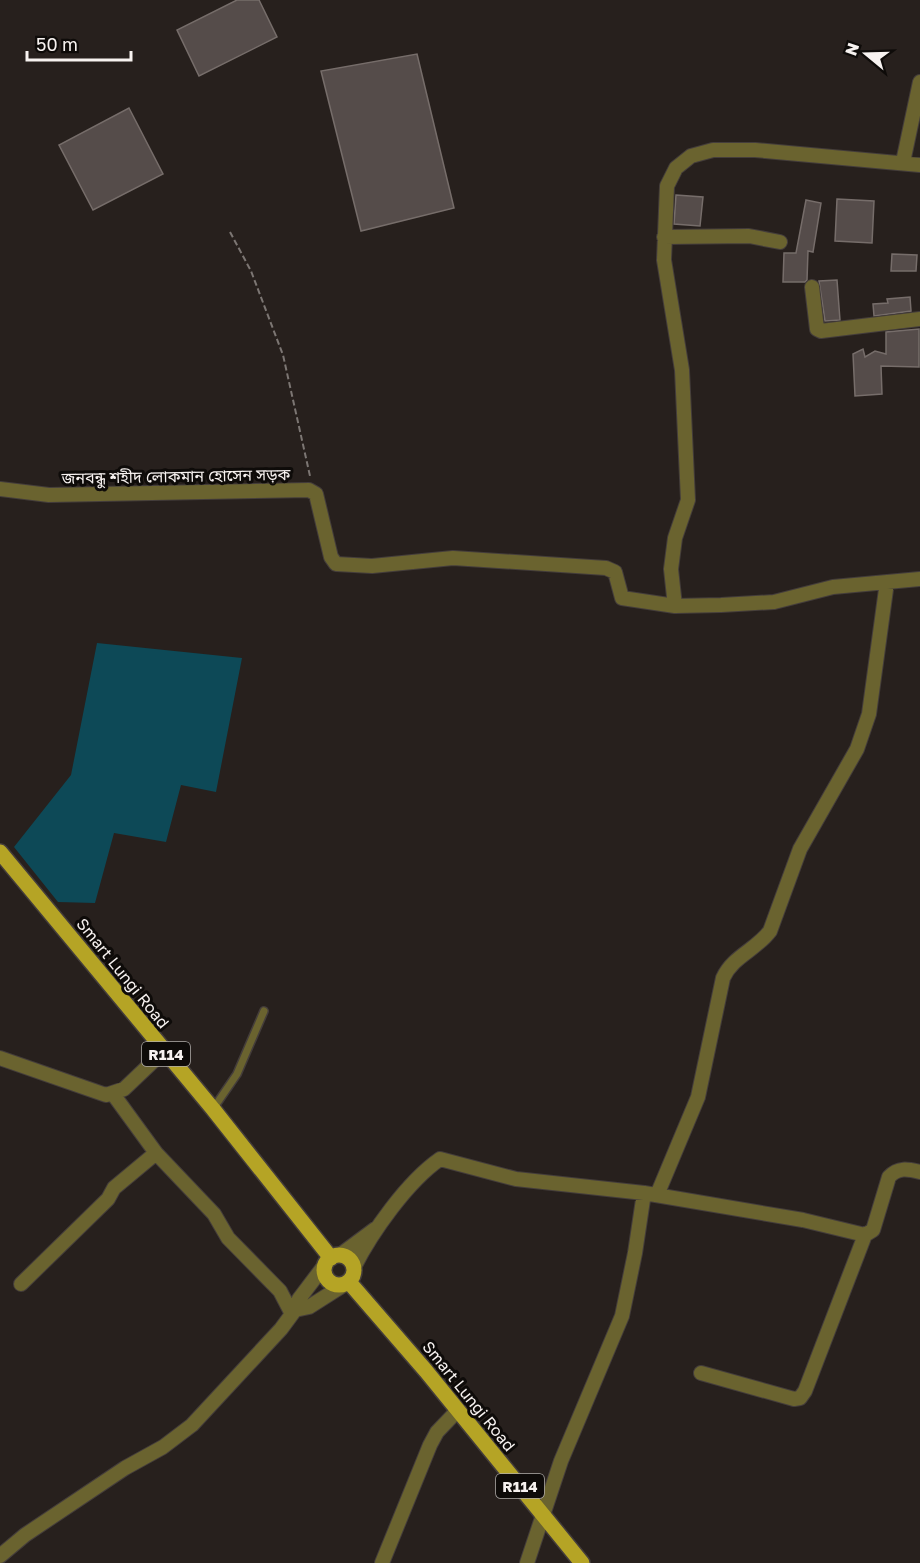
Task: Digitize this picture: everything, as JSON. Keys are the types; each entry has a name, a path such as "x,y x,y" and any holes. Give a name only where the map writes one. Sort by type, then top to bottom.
{"main road":[{"name":"Smart Lungi Road","path":"0,852 213,1109 332,1259"},
{"name":"R114","path":"332,1259 351,1260 348,1278 334,1285 327,1281 332,1259"},
{"name":"Smart Lungi Road","path":"348,1278 582,1563"}],"street":[{"path":"903,162 920,82"},
{"path":"675,606 670,569 675,538 688,500 682,370 670,311 664,260 667,186 676,168 691,156 713,150 755,150 920,165"},
{"path":"664,237 749,236 780,242"},
{"path":"812,287 814,322 821,332 920,319"},
{"name":"জনবন্ধু শহীদ লোকমান হোসেন সড়ক","path":"0,489 49,495 314,492 332,560 336,564 372,566 453,558 606,568 615,572 622,598 675,606 774,602 833,587 920,579"},
{"path":"527,1563 561,1461 622,1316 650,1194 698,1097 723,978 731,964 761,943 770,931 810,828 857,749 869,714 887,582"},
{"path":"0,1058 100,1094 113,1094 134,1082 164,1052"},
{"path":"113,1094 156,1153 214,1214 228,1238 280,1291 293,1312"},
{"path":"21,1284 108,1199 114,1188 156,1153"},
{"path":"293,1312 309,1307 348,1278 382,1224 418,1178 440,1159 516,1179 650,1194 803,1220 865,1235"},
{"path":"701,1373 794,1399 800,1398 805,1391 865,1235 873,1230 889,1177 895,1171 905,1169 920,1172"},
{"path":"0,1556 24,1535 125,1468 163,1447 192,1425 293,1312 299,1299 332,1259 382,1224"},
{"path":"382,1563 430,1445 437,1432 458,1410"}],"lane":[{"path":"213,1109 237,1074 264,1011"}],"path":[{"path":"230,232 251,271 283,355 314,492"}],"water":[{"path":"97,643 242,658 216,792 181,785 166,842 114,833 95,903 58,902 14,847 71,775"}],"building":[{"path":"237,0 259,0 277,37 199,76 177,30"},
{"path":"417,54 454,208 361,231 321,71"},
{"path":"129,108 163,174 93,210 59,145"},
{"path":"676,195 703,197 700,226 674,224"},
{"path":"837,199 874,201 872,243 835,241"},
{"path":"806,200 821,203 813,252 808,251 807,280 805,282 783,282 784,253 796,253"},
{"path":"892,254 917,255 916,271 891,271"},
{"path":"837,280 840,320 825,321 819,281"},
{"path":"910,297 911,311 874,316 873,304 888,303 887,299"},
{"path":"919,329 919,367 881,366 882,394 855,396 853,354 863,349 865,357 875,351 886,354 886,332"}]}
